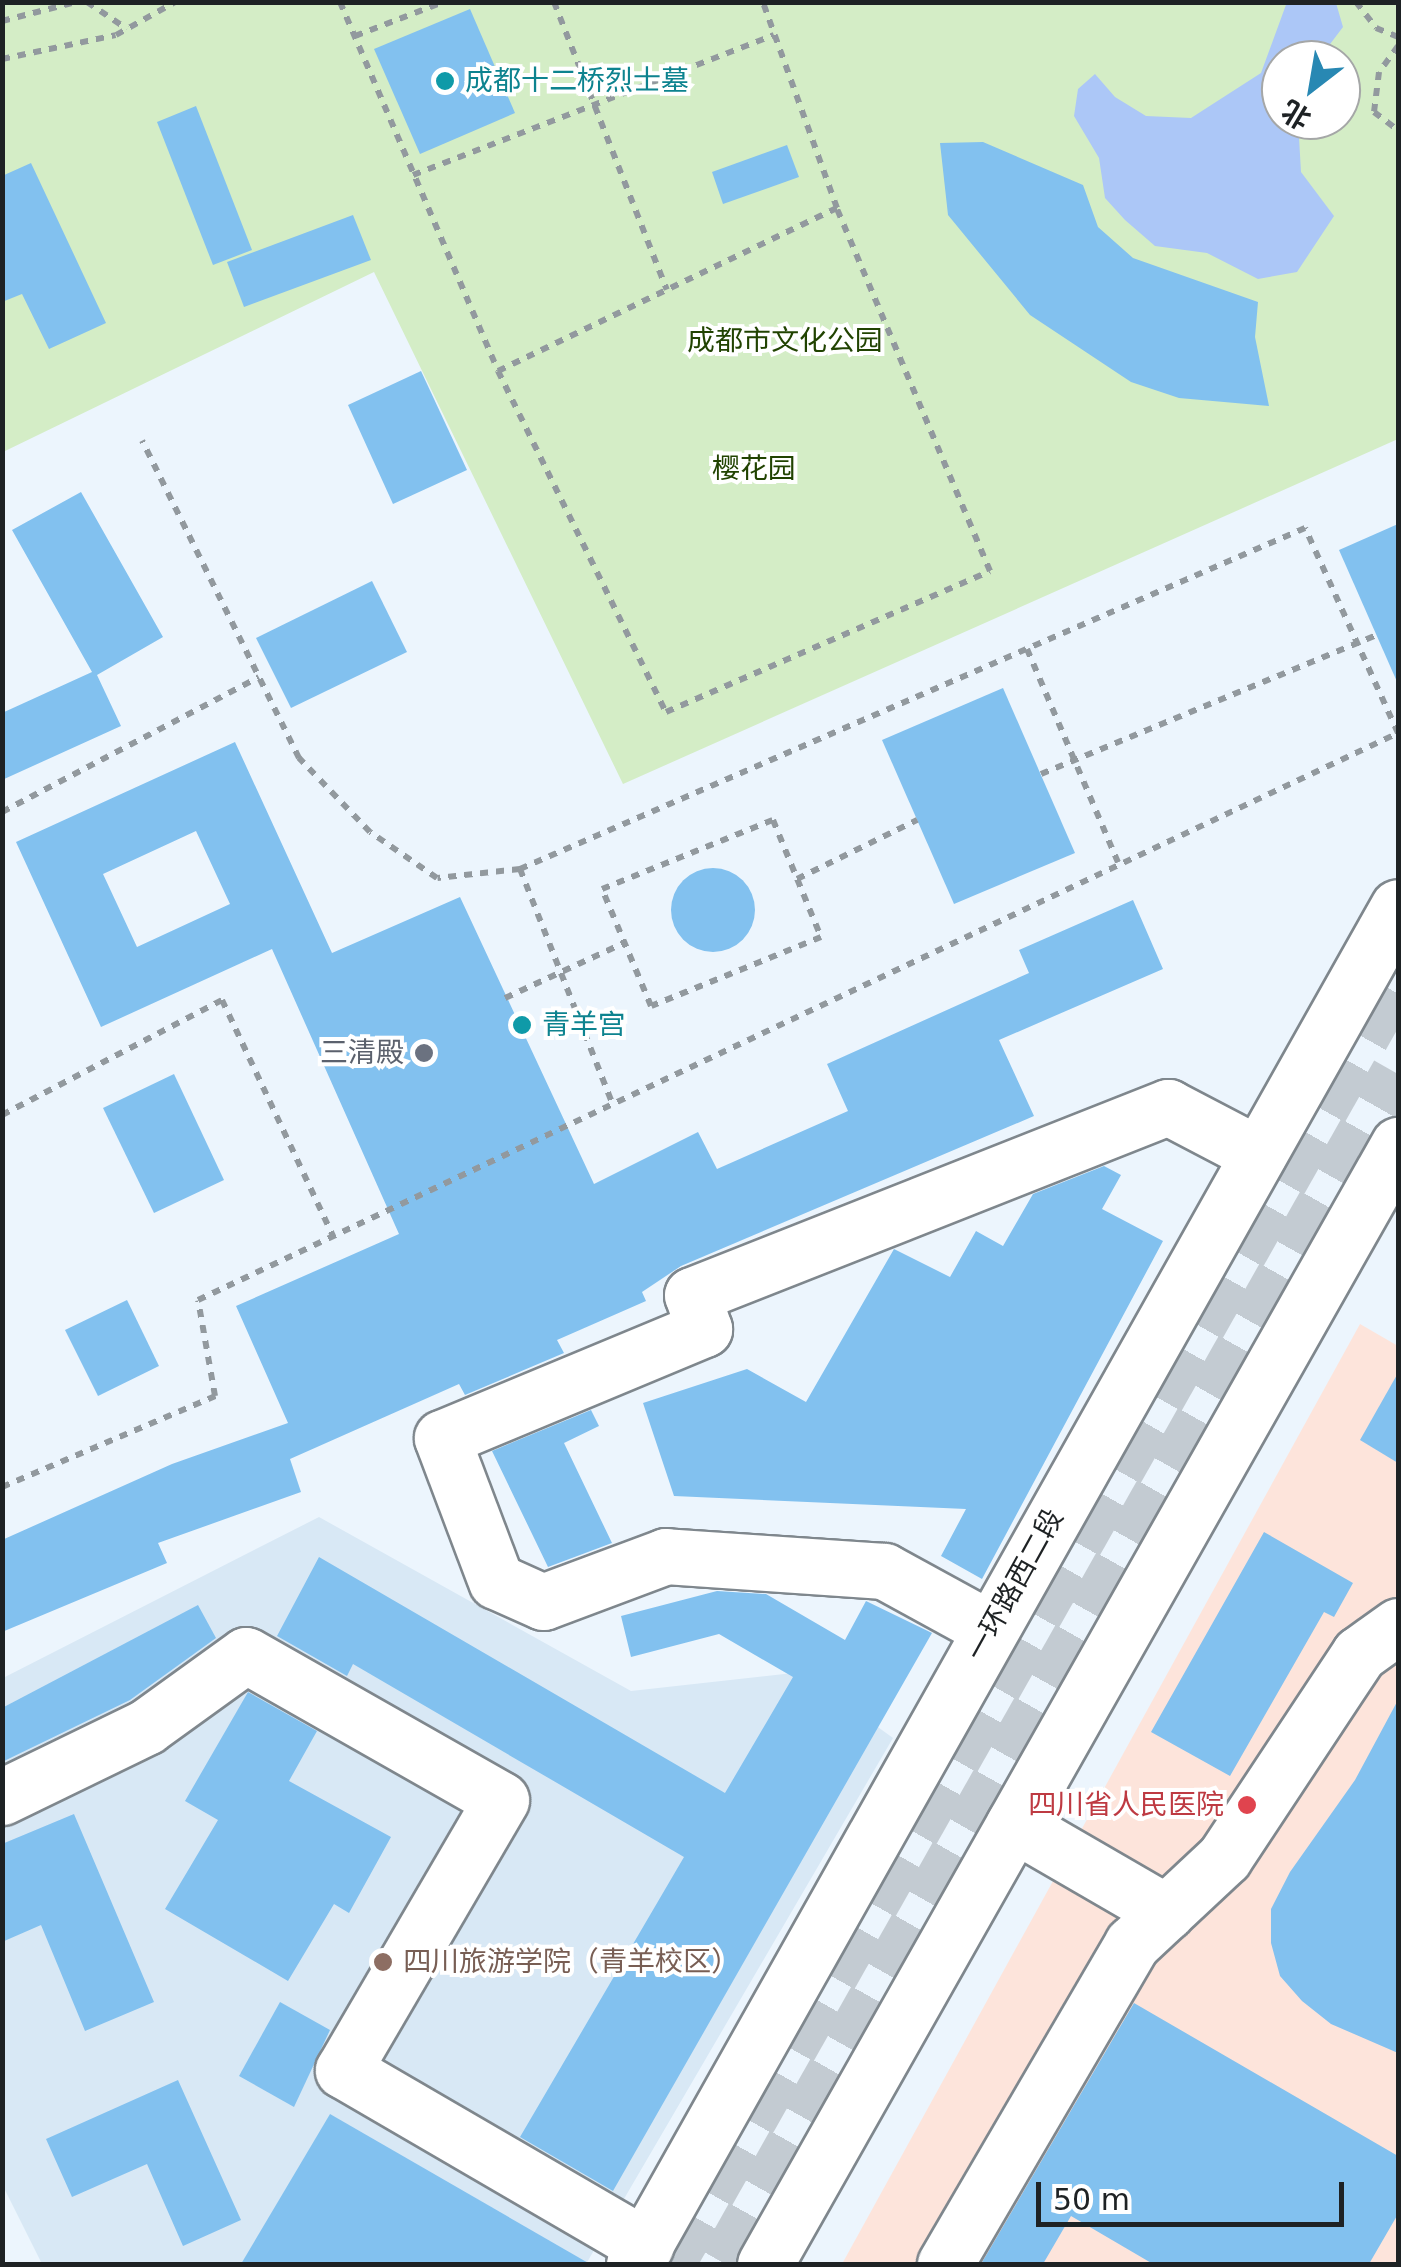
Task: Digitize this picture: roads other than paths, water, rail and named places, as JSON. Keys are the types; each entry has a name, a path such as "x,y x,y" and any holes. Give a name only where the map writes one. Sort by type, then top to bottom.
{"main road":[{"name":"一环路西二段","path":"640,2255 1398,906"},
{"path":"990,1629 884,1570 666,1556 543,1602 496,1581 442,1438 704,1329 692,1295 1168,1106 1258,1154"},
{"path":"765,2264 1398,1145"},
{"path":"945,2264 1003,2181 1132,1944 1224,1858 1359,1654 1398,1626"},
{"path":"2,1797 146,1727 246,1656 501,1800 344,2070 640,2255"},
{"path":"1014,1824 1166,1912"}],"water":[{"path":"1287,2 1336,3 1343,27 1333,40 1273,40"},
{"path":"1261,73 1261,140 1299,140 1301,172 1334,216 1297,272 1258,279 1207,253 1155,246 1105,198 1099,158 1074,116 1078,89 1095,74 1115,97 1146,116 1191,118"}],"tunnel":[{"path":"667,2264 1398,972"},
{"path":"726,2264 1398,1074"}],"place":[{"name":"成都十二桥烈士墓","path":"445,81"},
{"name":"青羊宫","path":"522,1025"},
{"name":"三清殿","path":"424,1053"},
{"name":"四川省人民医院","path":"1247,1805"},
{"name":"四川旅游学院（青羊校区）","path":"383,1962"}],"park label":[{"name":"成都市文化公园","path":"785,341"},
{"name":"樱花园","path":"754,469"}]}
